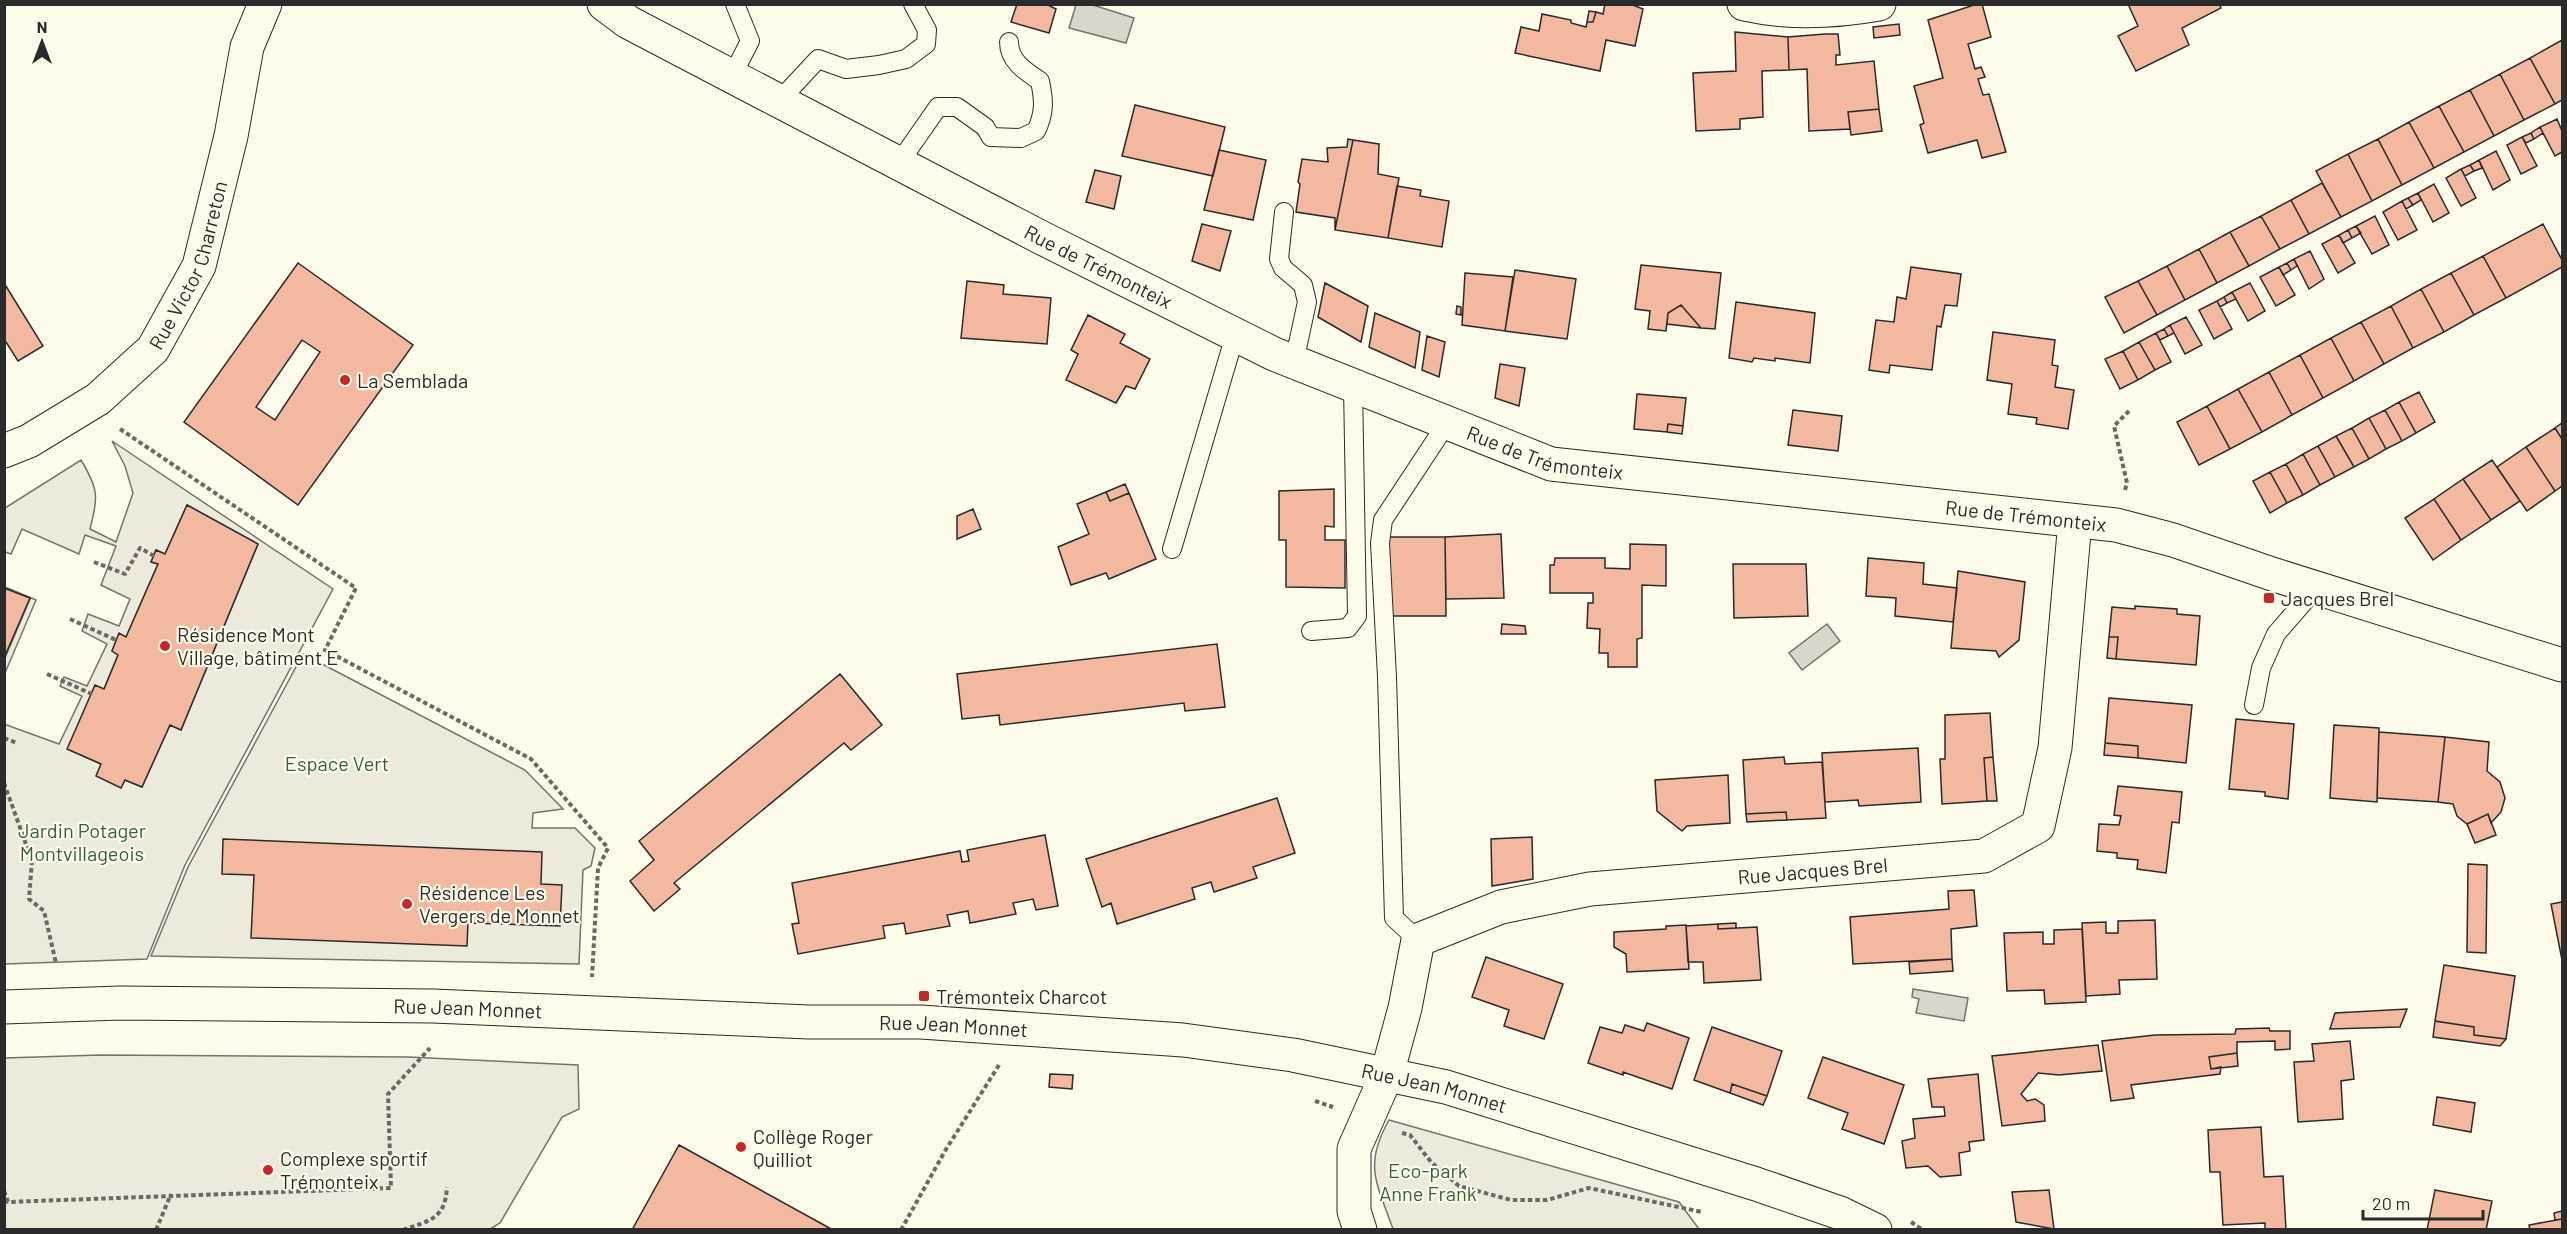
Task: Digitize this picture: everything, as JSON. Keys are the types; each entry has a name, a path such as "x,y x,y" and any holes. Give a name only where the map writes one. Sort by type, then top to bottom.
{"street":[{"name":"Rue Victor Charreton","path":"4,451 29,441 87,406 153,349 199,266 231,136 247,47 265,4"},
{"name":"Rue de Trémonteix","path":"604,4 628,22 1235,335 1294,362 1551,464 2116,525 2173,540 2316,588 2562,665"},
{"path":"1744,4 1770,10 1844,10 1879,4"},
{"name":"Rue Jacques Brel","path":"1418,940 1501,907 1590,889 1984,856 2038,826 2055,748 2075,520"},
{"path":"1360,1230 1354,1211 1354,1149 1387,1074 1405,1008 1418,940"},
{"name":"Rue Jean Monnet","path":"4,1007 120,1003 410,1006 797,1022 921,1022 1183,1040 1293,1055 1446,1087 1637,1146 1840,1213 1875,1230"}],"lane":[{"path":"732,76 750,41 735,4"},
{"path":"779,101 818,59 846,69 906,59 926,44 927,30 913,4"},
{"path":"899,163 938,107 957,107 985,127 991,136 1021,138 1036,131 1042,119 1044,101 1040,81 1023,69 1009,53 1009,42"},
{"path":"1284,212 1279,260 1283,268 1303,285 1306,302 1294,362"},
{"path":"1172,549 1235,335"},
{"path":"1311,631 1348,627 1357,616 1353,386"},
{"path":"1418,940 1394,918 1388,689 1380,543 1383,520 1447,423"},
{"path":"2254,705 2261,668 2276,634 2316,588"}],"path":[{"path":"87,406 356,588 325,650 531,759 608,848 598,868 590,1014"},
{"path":"2127,483 2114,426 2130,410"},
{"path":"94,562 125,574 140,548 154,556"},
{"path":"70,619 116,640"},
{"path":"46,674 92,694"},
{"path":"4,738 17,743"},
{"path":"4,783 32,861 29,899 44,910 56,963"},
{"path":"901,1230 939,1161 1007,1051 1011,1028"},
{"path":"4,1191 8,1202 171,1194 391,1188 388,1094 429,1048"},
{"path":"1312,1099 1410,1135 1431,1162 1459,1186 1512,1200 1547,1200 1589,1188 1702,1212"},
{"path":"403,1230 433,1219 446,1205 447,1187"},
{"path":"156,1230 171,1194"}],"green space":[{"name":"Jardin Potager Montvillageois","path":"112,441 333,589 185,865 147,959 5,964 4,724 59,744 82,696 60,686 64,677 87,686 107,644 82,631 88,614 119,626 130,599 101,585 116,546 85,535 79,554 22,529 11,554 5,552 5,508 81,460 94,486 95,493 90,529 116,542 133,493 125,466","holes":["187,505 258,544 181,730 170,725 142,787 125,780 121,787 97,776 101,764 68,749 104,689 118,655 112,651 119,634 126,637 158,564 151,562 156,550 165,554"]},
{"path":"5,587 36,600 5,673 5,658 30,599"},
{"name":"Espace Vert","path":"303,654 525,770 563,809 533,813 532,828 575,828 595,848 591,866 583,870 579,964 151,956 188,867"},
{"name":"Complexe sportif Trémonteix","path":"100,1055 408,1057 578,1065 579,1109 562,1117 500,1223 490,1229 5,1229 5,1058"},
{"name":"Eco-park Anne Frank","path":"1389,1120 1679,1202 1699,1229 1393,1229 1375,1175 1376,1150"}],"shaded area":[{"path":"1076,5 1093,5 1134,18 1126,43 1069,28"},
{"path":"1827,624 1840,641 1802,670 1789,653"},
{"path":"1913,989 1968,998 1964,1021 1916,1013 1919,999 1912,997"}],"building":[{"path":"1017,4 1046,4 1056,9 1049,33 1011,22"},
{"path":"1605,4 1630,4 1643,9 1635,46 1606,40 1600,71 1515,53 1521,27 1539,31 1542,14 1571,20 1571,23 1586,27 1587,22 1593,22 1596,12 1603,14"},
{"path":"1982,4 1991,37 1968,44 1975,69 1981,67 1985,77 1978,79 1983,95 1989,94 2006,152 1982,158 1977,140 1928,153 1920,125 1924,123 1914,86 1943,78 1928,20"},
{"path":"2128,4 2219,4 2221,8 2182,28 2189,45 2136,71 2118,36 2138,26"},
{"path":"1589,11 1596,12 1593,22 1587,22"},
{"path":"1899,24 1900,35 1874,38 1873,27"},
{"path":"1735,32 1788,37 1789,70 1762,71 1763,117 1740,119 1740,129 1696,131 1693,73 1736,71"},
{"path":"1838,34 1840,55 1836,55 1836,65 1874,61 1879,109 1848,112 1850,129 1809,131 1807,69 1789,70 1788,37"},
{"path":"2562,40 2562,100 2555,104 2530,58"},
{"path":"2530,58 2555,104 2524,120 2500,74"},
{"path":"2500,74 2524,120 2494,136 2470,90"},
{"path":"2470,90 2494,136 2464,152 2439,106"},
{"path":"1135,105 1225,127 1213,176 1122,156"},
{"path":"2439,106 2464,152 2434,168 2409,122"},
{"path":"1879,109 1882,131 1851,135 1848,112"},
{"path":"2557,119 2562,131 2562,152 2555,156 2540,127"},
{"path":"2409,122 2434,168 2402,185 2378,139"},
{"path":"2540,127 2543,133 2534,139 2531,133"},
{"path":"2531,133 2534,139 2526,143 2522,137"},
{"path":"2522,137 2537,166 2521,174 2507,145"},
{"path":"1348,139 1353,140 1335,230 1335,218 1296,212 1300,184 1298,182 1302,159 1328,162 1327,148 1347,147"},
{"path":"2378,139 2402,185 2372,201 2348,154"},
{"path":"1353,140 1379,144 1378,174 1399,178 1388,238 1335,230"},
{"path":"1219,150 1266,160 1253,220 1204,210"},
{"path":"2496,151 2510,180 2493,190 2479,160"},
{"path":"2348,154 2372,201 2341,217 2316,171"},
{"path":"2479,160 2482,168 2474,171 2470,165"},
{"path":"2470,165 2474,171 2465,176 2461,169"},
{"path":"2461,169 2476,198 2461,206 2446,178"},
{"path":"1095,170 1121,176 1114,209 1086,202"},
{"path":"2322,183 2341,217 2309,234 2291,200"},
{"path":"2434,184 2449,213 2433,222 2418,193"},
{"path":"1397,186 1421,190 1420,196 1449,201 1442,247 1388,238"},
{"path":"2418,193 2421,200 2413,205 2408,198"},
{"path":"2408,198 2413,205 2406,209 2402,201"},
{"path":"2291,200 2309,234 2280,249 2261,216"},
{"path":"2402,201 2417,230 2398,240 2383,212"},
{"path":"2261,216 2280,249 2249,266 2230,232"},
{"path":"2375,216 2389,245 2372,254 2356,226"},
{"path":"1202,224 1231,231 1220,271 1192,261"},
{"path":"2543,224 2562,260 2562,267 2506,298 2483,256"},
{"path":"2356,226 2361,233 2352,238 2348,230"},
{"path":"2348,230 2352,238 2343,243 2339,235"},
{"path":"2230,232 2249,266 2217,283 2199,249"},
{"path":"2339,235 2355,263 2338,273 2322,244"},
{"path":"2199,249 2217,283 2185,300 2167,266"},
{"path":"2310,251 2324,279 2309,289 2294,259"},
{"path":"2483,256 2506,298 2474,315 2451,273"},
{"path":"2294,259 2297,266 2291,270 2287,263"},
{"name":"La Semblada","path":"298,263 413,345 298,505 184,422","holes":["302,340 320,352 275,420 256,407"]},
{"path":"2287,263 2291,270 2283,275 2279,267"},
{"path":"1641,265 1721,273 1715,329 1701,328 1681,305 1668,313 1666,331 1648,329 1650,311 1635,309"},
{"path":"2167,266 2185,300 2157,315 2138,281"},
{"path":"1911,267 1961,274 1957,306 1945,305 1941,327 1937,326 1932,370 1890,365 1889,373 1869,370 1876,320 1894,322 1897,297 1906,299"},
{"path":"2279,267 2295,295 2276,306 2260,277"},
{"path":"1515,270 1576,279 1567,339 1505,331"},
{"path":"1465,273 1513,277 1505,331 1462,325"},
{"path":"2451,273 2474,315 2444,332 2421,289"},
{"path":"967,281 1004,285 1003,294 1051,298 1047,344 961,338"},
{"path":"2138,281 2157,315 2124,333 2105,297"},
{"path":"4,283 43,346 18,361 4,339"},
{"path":"1325,283 1368,306 1361,342 1318,317"},
{"path":"2250,283 2265,311 2248,321 2232,292"},
{"path":"2421,289 2444,332 2413,348 2391,306"},
{"path":"2232,292 2236,299 2227,303 2224,297"},
{"path":"2224,297 2227,303 2220,307 2217,301"},
{"path":"2217,301 2232,329 2214,339 2199,310"},
{"path":"1736,302 1815,313 1810,363 1775,358 1775,361 1754,358 1752,362 1729,358"},
{"path":"1681,305 1701,328 1667,324 1668,313"},
{"path":"1457,306 1461,307 1461,315 1456,314"},
{"path":"2391,306 2413,348 2384,364 2361,322"},
{"path":"1375,313 1420,332 1415,368 1369,347"},
{"path":"1088,315 1125,334 1120,343 1150,359 1135,389 1126,386 1116,403 1066,380 1078,354 1071,350"},
{"path":"2186,317 2202,345 2185,354 2170,325"},
{"path":"2361,322 2384,364 2354,381 2331,338"},
{"path":"2170,325 2174,333 2168,336 2164,329"},
{"path":"2164,329 2168,336 2160,340 2156,333"},
{"path":"1993,332 2055,340 2052,365 2058,366 2055,387 2074,390 2068,429 2036,424 2037,418 2008,414 2012,384 1987,380"},
{"path":"2156,333 2171,362 2155,370 2139,342"},
{"path":"1427,336 1445,342 1439,377 1422,370"},
{"path":"2331,338 2354,381 2323,398 2300,355"},
{"path":"2139,342 2155,370 2138,380 2123,351"},
{"path":"2123,351 2138,380 2120,389 2105,359"},
{"path":"2300,355 2323,398 2292,415 2269,372"},
{"path":"1500,364 1525,368 1519,406 1495,398"},
{"path":"2269,372 2292,415 2262,432 2238,389"},
{"path":"2238,389 2262,432 2230,449 2207,406"},
{"path":"2419,392 2435,422 2416,433 2399,402"},
{"path":"1637,394 1686,398 1683,426 1668,424 1667,432 1634,429"},
{"path":"2399,402 2416,433 2402,441 2385,410"},
{"path":"2207,406 2230,449 2199,465 2177,422"},
{"path":"1793,410 1842,416 1838,451 1788,445"},
{"path":"2385,410 2402,441 2386,449 2369,418"},
{"path":"2369,418 2386,449 2369,459 2352,428"},
{"path":"2562,423 2562,439 2555,428"},
{"path":"1668,424 1683,426 1682,434 1667,432"},
{"path":"2352,428 2369,459 2354,467 2336,436"},
{"path":"2555,428 2562,439 2562,486 2555,491 2526,447"},
{"path":"2336,436 2354,467 2335,477 2318,446"},
{"path":"2318,446 2335,477 2320,485 2303,454"},
{"path":"2526,447 2555,491 2527,511 2497,467"},
{"path":"2303,454 2320,485 2303,495 2286,464"},
{"path":"2492,460 2520,501 2491,520 2463,479"},
{"path":"2286,464 2303,495 2287,503 2270,472"},
{"path":"2270,472 2287,503 2270,513 2253,481"},
{"path":"2463,479 2491,520 2461,540 2434,499"},
{"path":"1125,484 1129,493 1110,501 1106,492"},
{"path":"1334,489 1334,527 1325,526 1325,540 1345,540 1345,588 1286,587 1286,540 1279,540 1279,491"},
{"path":"1106,492 1110,501 1129,493 1156,559 1109,579 1106,573 1071,585 1058,547 1089,534 1077,504"},
{"path":"2434,499 2461,540 2433,560 2405,518"},
{"name":"Résidence Mont Village, bâtiment E","path":"187,505 258,544 181,730 170,725 142,787 125,780 121,788 96,776 101,764 67,749 95,685 104,689 118,655 112,651 119,633 126,637 158,564 151,562 156,550 165,554"},
{"path":"973,509 981,529 957,539 957,516"},
{"path":"1501,534 1504,598 1446,599 1445,537"},
{"path":"1389,537 1445,537 1446,616 1390,616"},
{"path":"1630,544 1666,545 1666,586 1642,585 1642,638 1637,639 1637,667 1608,667 1608,653 1599,653 1600,629 1587,628 1588,603 1593,603 1593,593 1550,593 1550,565 1554,565 1555,558 1605,558 1605,568 1630,569"},
{"path":"1868,558 1924,563 1923,584 1957,588 1953,622 1895,616 1896,598 1866,596"},
{"path":"1733,564 1806,564 1808,616 1734,618"},
{"path":"1958,571 2025,582 2019,640 1999,657 1996,651 1951,648"},
{"path":"4,588 30,598 4,658"},
{"path":"2135,606 2177,609 2177,614 2200,616 2196,665 2116,659 2118,637 2109,637 2112,607 2135,609"},
{"path":"1502,624 1525,626 1526,634 1501,634"},
{"path":"2109,637 2118,637 2116,659 2107,658"},
{"path":"1217,644 1225,707 1185,711 1184,703 1000,725 999,715 962,719 957,674"},
{"path":"840,674 882,725 851,750 844,743 674,883 680,889 654,911 630,881 654,860 639,841"},
{"path":"2109,698 2192,705 2186,763 2138,758 2138,746 2105,743"},
{"path":"1990,713 1993,757 1984,758 1987,801 1942,804 1940,759 1945,759 1945,715"},
{"path":"2236,719 2294,724 2288,799 2265,796 2265,792 2229,789"},
{"path":"2334,725 2379,728 2377,802 2330,798"},
{"path":"2379,732 2445,737 2438,802 2377,798"},
{"path":"2445,737 2489,742 2487,771 2500,782 2505,798 2501,812 2491,823 2488,814 2467,824 2457,816 2453,804 2438,802"},
{"path":"2105,743 2138,746 2138,758 2104,755"},
{"path":"1918,748 1921,802 1859,806 1858,800 1825,802 1822,753"},
{"path":"1784,757 1785,764 1822,762 1826,818 1787,820 1786,812 1746,814 1743,760"},
{"path":"1993,757 1997,801 1987,801 1984,758"},
{"path":"1728,775 1730,823 1687,826 1682,831 1657,811 1655,780"},
{"path":"2118,786 2182,792 2179,823 2172,822 2166,873 2137,869 2138,860 2117,858 2117,853 2097,851 2099,824 2119,825 2121,816 2114,815"},
{"path":"1277,798 1295,853 1253,867 1257,878 1214,892 1211,882 1192,888 1195,899 1117,924 1111,903 1102,907 1086,859"},
{"path":"1786,812 1787,820 1747,822 1746,814"},
{"path":"2488,814 2496,835 2475,843 2467,824"},
{"path":"1045,835 1058,906 1036,910 1033,899 1013,903 1016,914 970,923 968,911 947,915 950,926 906,934 904,923 883,926 885,938 798,954 792,924 799,923 792,883 960,851 962,862 969,861 967,850"},
{"path":"1532,837 1533,879 1492,886 1491,839"},
{"name":"Résidence Les Vergers de Monnet","path":"223,839 542,852 541,884 562,885 560,926 468,923 467,946 251,938 254,875 222,874"},
{"path":"2468,864 2487,865 2486,953 2467,952"},
{"path":"1974,890 1977,926 1951,929 1952,959 1853,964 1850,917 1949,909 1948,891"},
{"path":"2562,902 2562,960 2551,904"},
{"path":"2155,920 2157,979 2119,980 2120,994 2086,996 2082,923 2106,922 2106,933 2118,933 2118,921"},
{"path":"1736,923 1736,928 1718,929 1718,924"},
{"path":"1718,924 1718,929 1757,927 1761,980 1704,983 1703,962 1688,962 1686,926"},
{"path":"1686,925 1689,969 1627,972 1626,954 1614,947 1614,932 1666,929 1666,926"},
{"path":"2082,929 2086,1002 2045,1004 2044,990 2007,991 2004,933 2043,932 2043,944 2054,944 2054,930"},
{"path":"1486,957 1563,984 1544,1039 1504,1026 1509,1010 1472,997"},
{"path":"1952,959 1953,971 1910,974 1909,962"},
{"path":"2444,965 2515,976 2506,1039 2474,1035 2474,1027 2435,1021"},
{"path":"2407,1009 2400,1027 2330,1029 2335,1013"},
{"path":"2435,1021 2474,1027 2474,1035 2506,1039 2500,1046 2433,1037"},
{"path":"1647,1023 1689,1038 1672,1089 1588,1063 1600,1027 1622,1033 1625,1025 1644,1031"},
{"path":"1712,1027 1782,1051 1767,1096 1732,1084 1730,1093 1694,1080"},
{"path":"2269,1028 2270,1031 2290,1031 2290,1049 2275,1050 2275,1041 2237,1042 2237,1053 2209,1057 2211,1069 2221,1067 2220,1074 2131,1085 2134,1098 2111,1101 2102,1041 2155,1035 2235,1034 2236,1029"},
{"path":"2350,1041 2354,1079 2341,1081 2343,1119 2298,1122 2294,1062 2314,1061 2312,1044"},
{"path":"2098,1045 2102,1071 2059,1075 2038,1073 2021,1094 2027,1101 2035,1099 2044,1105 2045,1121 2002,1126 1992,1056"},
{"path":"2237,1053 2238,1066 2211,1069 2209,1057"},
{"path":"1823,1057 1904,1085 1884,1144 1842,1129 1848,1113 1808,1098"},
{"path":"1050,1074 1073,1075 1072,1089 1049,1087"},
{"path":"1978,1074 1984,1140 1969,1142 1970,1151 1959,1153 1961,1175 1940,1177 1928,1166 1906,1168 1902,1141 1915,1138 1913,1119 1945,1116 1944,1107 1932,1107 1928,1079"},
{"path":"1732,1084 1767,1096 1763,1105 1730,1093"},
{"path":"2437,1097 2475,1103 2471,1132 2433,1125"},
{"path":"2261,1127 2264,1177 2283,1176 2286,1230 2265,1230 2265,1223 2223,1225 2220,1172 2210,1172 2208,1130"},
{"path":"679,1145 833,1230 632,1230"},
{"path":"2049,1190 2054,1229 2016,1222 2012,1192"},
{"path":"2435,1190 2492,1201 2486,1230 2427,1230"},
{"path":"2562,1211 2562,1219 2555,1220 2554,1213"},
{"path":"2562,1219 2562,1230 2530,1230 2529,1225"}],"place":[{"name":"La Semblada","path":"345,380"},
{"name":"Jacques Brel","path":"2269,598"},
{"name":"Résidence Mont Village, bâtiment E","path":"165,646"},
{"name":"Résidence Les Vergers de Monnet","path":"407,904"},
{"name":"Trémonteix Charcot","path":"924,996"},
{"name":"Collège Roger Quilliot","path":"741,1147"},
{"name":"Complexe sportif Trémonteix","path":"268,1170"}]}
